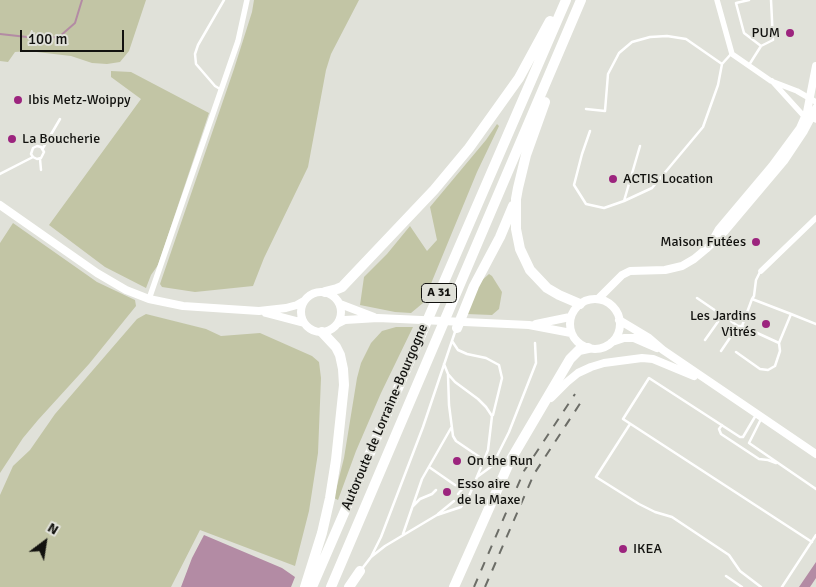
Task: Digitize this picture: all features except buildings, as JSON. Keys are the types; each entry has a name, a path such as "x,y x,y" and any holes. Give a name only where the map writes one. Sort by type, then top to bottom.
{"highway":[{"name":"Autoroute de Lorraine-Bourgogne","path":"330,587 581,0"},
{"name":"Autoroute de Lorraine-Bourgogne","path":"312,587 564,4"},
{"path":"325,292 342,287 434,190 470,148 504,101 519,78 548,24 564,4"},
{"path":"460,325 474,286 500,237 516,199 526,155 546,97 549,77"},
{"path":"516,199 516,229 523,259 530,270 547,288 580,304"},
{"path":"305,587 322,534 330,498 344,385 340,355 336,347 322,332"},
{"path":"454,587 502,478 570,359 579,350 588,348"},
{"path":"349,587 360,571"}],"main road":[{"path":"810,118 816,66"},
{"path":"598,299 622,275 630,271 666,270 682,266 694,260 725,231 784,161 804,132 816,108"},
{"path":"0,205 97,273 126,290 149,299 183,306 259,311 304,322 315,331 322,332 328,331 345,320 378,318 408,319 460,325 529,325 571,333"},
{"path":"610,304 615,282"},
{"path":"259,311 297,305 313,293 325,292 331,294 340,304 342,310 338,324"},
{"path":"612,342 618,332 619,320 614,308 610,304 598,299 586,300 572,312 570,317 571,333 575,340 588,348 601,348 624,338 634,338 663,350"},
{"path":"304,301 301,312 304,322"},
{"path":"340,304 378,318"},
{"path":"529,325 570,317"},
{"path":"619,320 649,338 663,350 816,454"},
{"path":"545,403 573,377 591,366 604,363 642,358 653,359 708,381"}],"street":[{"path":"149,299 238,41 247,0"},
{"path":"718,0 732,54 771,81 794,107 810,118"},
{"path":"771,81 797,91 813,100"},
{"path":"761,271 816,218"}],"lane":[{"path":"220,89 215,86 196,64 195,54 198,45 224,0"},
{"path":"750,0 736,3 744,34 761,46"},
{"path":"749,65 761,46 772,40 771,0"},
{"path":"586,109 605,111 608,74 619,53 632,42 650,37 667,36 686,39 722,64"},
{"path":"590,131 574,185 586,204 604,208 652,188 703,128 718,85 722,64 732,54"},
{"path":"41,170 40,159 44,154 43,148 60,118"},
{"path":"33,157 31,154 33,148 39,146 43,148"},
{"path":"624,201 640,146"},
{"path":"0,174 33,157 40,159"},
{"path":"722,351 740,326 752,300 756,280 761,271"},
{"path":"696,298 740,326 779,343"},
{"path":"752,300 816,324"},
{"path":"736,352 760,369 768,370 775,366 780,351 779,343 791,314"},
{"path":"705,340 722,316"},
{"path":"360,571 371,557 381,537 423,427 452,341 460,325"},
{"path":"437,515 461,507 469,496 488,450 492,416 502,378 499,365 486,358 458,350 452,341"},
{"path":"477,478 492,466 515,416 536,363 535,342"},
{"path":"444,364 448,374 455,382 486,407 492,416"},
{"path":"448,374 453,436 456,441 484,460"},
{"path":"759,416 743,437 740,437 649,378 623,419 812,542"},
{"path":"759,416 749,443 816,489"},
{"path":"630,424 596,477 639,504 655,512 672,517 729,554 740,571 761,587"},
{"path":"722,425 721,434 759,459 768,460 781,466"},
{"path":"402,536 422,479 451,428"},
{"path":"428,467 456,485 464,487"},
{"path":"441,483 444,478"},
{"path":"458,494 464,487 475,482"},
{"path":"412,507 420,499 432,494 436,490"},
{"path":"371,557 385,546 437,515 454,501"},
{"path":"782,587 816,535"},
{"path":"726,576 742,587"}],"green space":[{"path":"0,0 146,0 129,51 120,62 107,64 92,63 71,56 28,51 15,52 8,62 0,61"},
{"path":"254,0 359,0 331,54 326,70 308,167 264,258 253,286 195,292 162,287 160,284 234,69"},
{"path":"111,71 131,72 209,113 158,265 151,275 146,288 105,267 49,225 141,99 111,77"},
{"path":"497,124 499,126 477,172 423,303 411,313 360,305 364,277 387,254 410,226 427,251 437,240 430,207"},
{"path":"13,223 97,282 135,300 136,306 89,364 23,438 0,473 0,243"},
{"path":"489,274 502,292 499,309 492,315 466,314 480,282"},
{"path":"146,314 206,329 221,336 260,333 312,356 319,362 321,378 318,453 309,511 295,566 200,530 171,587 0,587 0,495 13,466 30,450 55,414 137,319"},
{"path":"396,327 413,327 381,393 356,451 338,500 334,498 344,458 361,363 371,343 382,331"}],"shaded area":[{"path":"204,535 282,568 295,577 291,587 181,587 192,558"},
{"path":"816,562 816,578 810,587 799,587"}],"waterway":[{"path":"0,34 36,38 59,37 75,23 82,0"}],"railway":[{"path":"474,587 524,471 575,394"},
{"path":"485,587 534,474 583,399"}],"place":[{"name":"PUM","path":"790,33"},
{"name":"Ibis Metz-Woippy","path":"18,100"},
{"name":"La Boucherie","path":"12,139"},
{"name":"ACTIS Location","path":"613,179"},
{"name":"Maison Futées","path":"756,242"},
{"name":"Les Jardins Vitrés","path":"766,324"},
{"name":"On the Run","path":"457,461"},
{"name":"Esso aire de la Maxe","path":"447,492"},
{"name":"IKEA","path":"623,549"}]}
